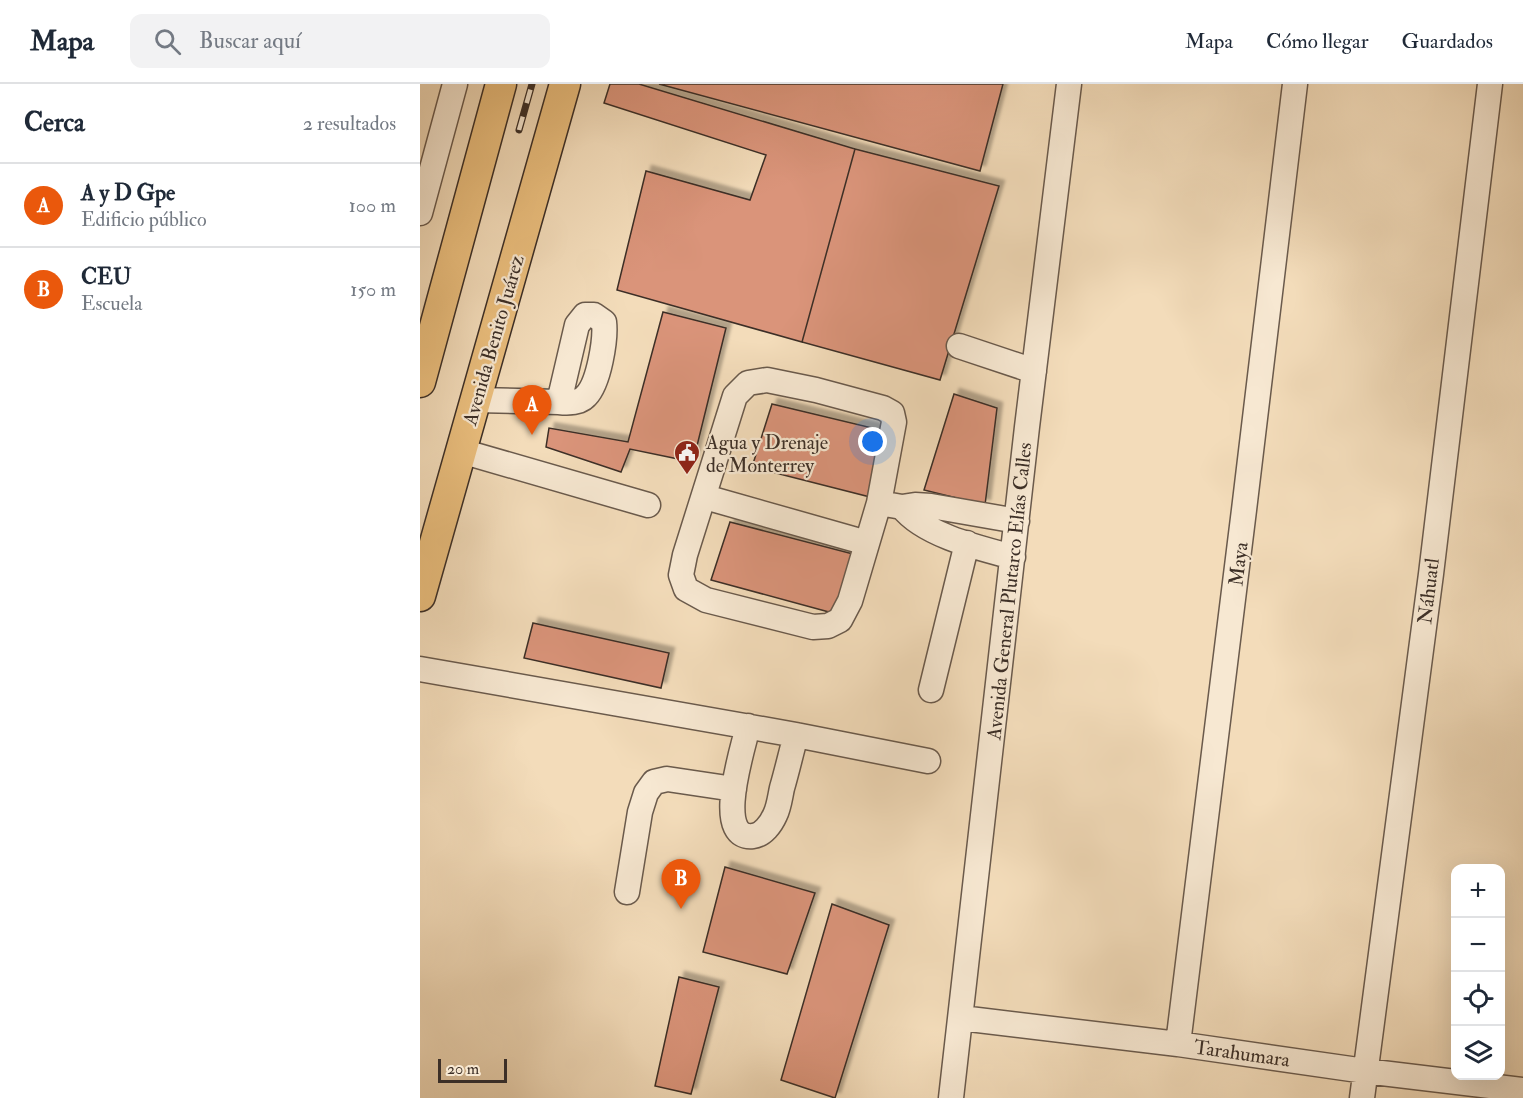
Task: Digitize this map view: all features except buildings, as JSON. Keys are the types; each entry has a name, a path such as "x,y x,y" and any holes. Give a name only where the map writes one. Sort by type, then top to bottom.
{"main road":[{"path":"473,189 475,123 482,84"},
{"path":"420,382 427,330 473,189 501,84"},
{"path":"541,171 546,116 553,84"},
{"name":"Avenida Benito Juárez","path":"420,596 565,84"},
{"path":"541,171 574,102 580,84"}],"street":[{"path":"420,213 456,84"},
{"name":"Avenida General Plutarco Elías Calles","path":"951,1098 1069,84"},
{"name":"Maya","path":"1178,1044 1294,84"},
{"name":"Náhuatl","path":"1362,1098 1432,562 1490,84"},
{"path":"959,346 1034,371"},
{"path":"767,380 849,399 883,408 892,413 894,422 891,505 867,543 850,601 840,620 828,626 813,627 706,600 686,589 681,575 685,555 705,497 735,396 748,383 767,380"},
{"path":"476,400 559,402"},
{"path":"461,451 648,505"},
{"path":"705,497 867,543"},
{"path":"891,505 931,506 1017,520"},
{"path":"891,505 924,525 967,543 1013,556"},
{"path":"931,690 967,543"},
{"path":"420,669 748,726 928,761"},
{"path":"748,726 734,789 731,815 735,828 743,835 754,836 766,830 775,815 796,735"},
{"path":"627,892 640,812 646,793 654,782 667,779 734,789"},
{"name":"Tarahumara","path":"961,1018 1523,1090"}],"railway":[{"path":"519,130 532,84"}],"place":[{"name":"A y D Gpe","path":"532,435"},
{"name":"Agua y Drenaje de Monterrey","path":"687,476"},
{"name":"CEU","path":"681,909"}]}
